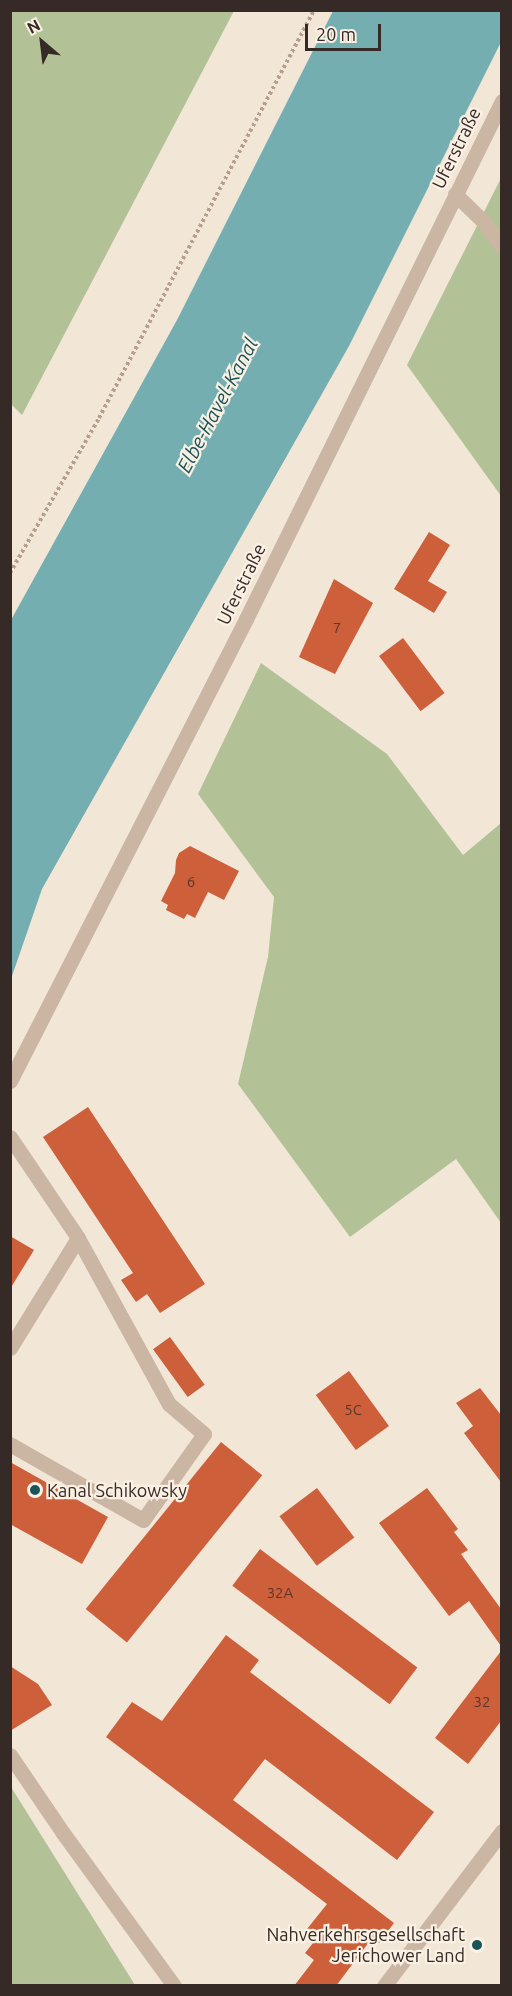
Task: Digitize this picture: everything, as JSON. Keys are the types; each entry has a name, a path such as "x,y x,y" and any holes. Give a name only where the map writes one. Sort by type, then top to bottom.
{"street":[{"name":"Uferstraße","path":"10,1081 240,629 501,101"},
{"path":"455,194 484,222 501,247"},
{"path":"10,1137 78,1238 170,1404 204,1434 143,1520 10,1444"},
{"path":"10,1348 78,1238"},
{"path":"10,1755 63,1833 174,1986"},
{"path":"384,1986 501,1831"}],"path":[{"path":"10,573 99,418 314,10"}],"green space":[{"path":"11,10 234,11 22,415 10,403"},
{"path":"501,178 501,496 407,365"},
{"path":"261,663 387,754 463,855 501,823 501,1223 456,1159 350,1237 238,1084 268,957 274,897 198,794"},
{"path":"11,1787 135,1985 11,1985"}],"water":[{"name":"Elbe-Havel-Kanal","path":"333,11 501,11 501,42 349,346 42,889 11,979 11,620 177,320"}],"building":[{"path":"429,532 450,545 428,581 447,592 434,613 394,589"},
{"path":"334,579 373,603 335,674 299,657"},
{"path":"403,638 445,693 421,711 379,656"},
{"path":"190,846 239,871 224,900 208,892 195,918 187,914 184,919 166,910 168,905 161,901 175,873 179,853"},
{"path":"88,1107 205,1284 160,1313 147,1294 136,1302 121,1280 133,1273 43,1137"},
{"path":"10,1236 34,1250 10,1289"},
{"path":"170,1337 205,1385 188,1397 153,1349"},
{"path":"349,1371 389,1426 356,1450 316,1395"},
{"path":"480,1388 501,1415 501,1482 464,1433 473,1426 456,1403"},
{"path":"221,1442 262,1475 127,1642 86,1609"},
{"name":"Kanal Schikowsky","path":"10,1462 108,1517 82,1564 10,1524"},
{"path":"317,1488 354,1538 317,1566 279,1516"},
{"path":"427,1488 458,1529 454,1532 468,1550 461,1554 501,1609 501,1646 469,1601 449,1616 379,1523"},
{"path":"260,1549 417,1668 390,1704 232,1586"},
{"path":"226,1635 259,1660 250,1672 434,1812 397,1860 265,1759 233,1800 394,1923 379,1943 372,1938 336,1986 294,1986 314,1960 305,1953 317,1938 307,1929 327,1904 106,1737 132,1702 162,1721"},
{"path":"501,1651 501,1721 468,1764 435,1738"},
{"path":"10,1666 38,1684 52,1705 10,1731"}],"place":[{"name":"Kanal Schikowsky","path":"35,1490"},
{"name":"Nahverkehrsgesellschaft Jerichower Land","path":"477,1945"}]}
